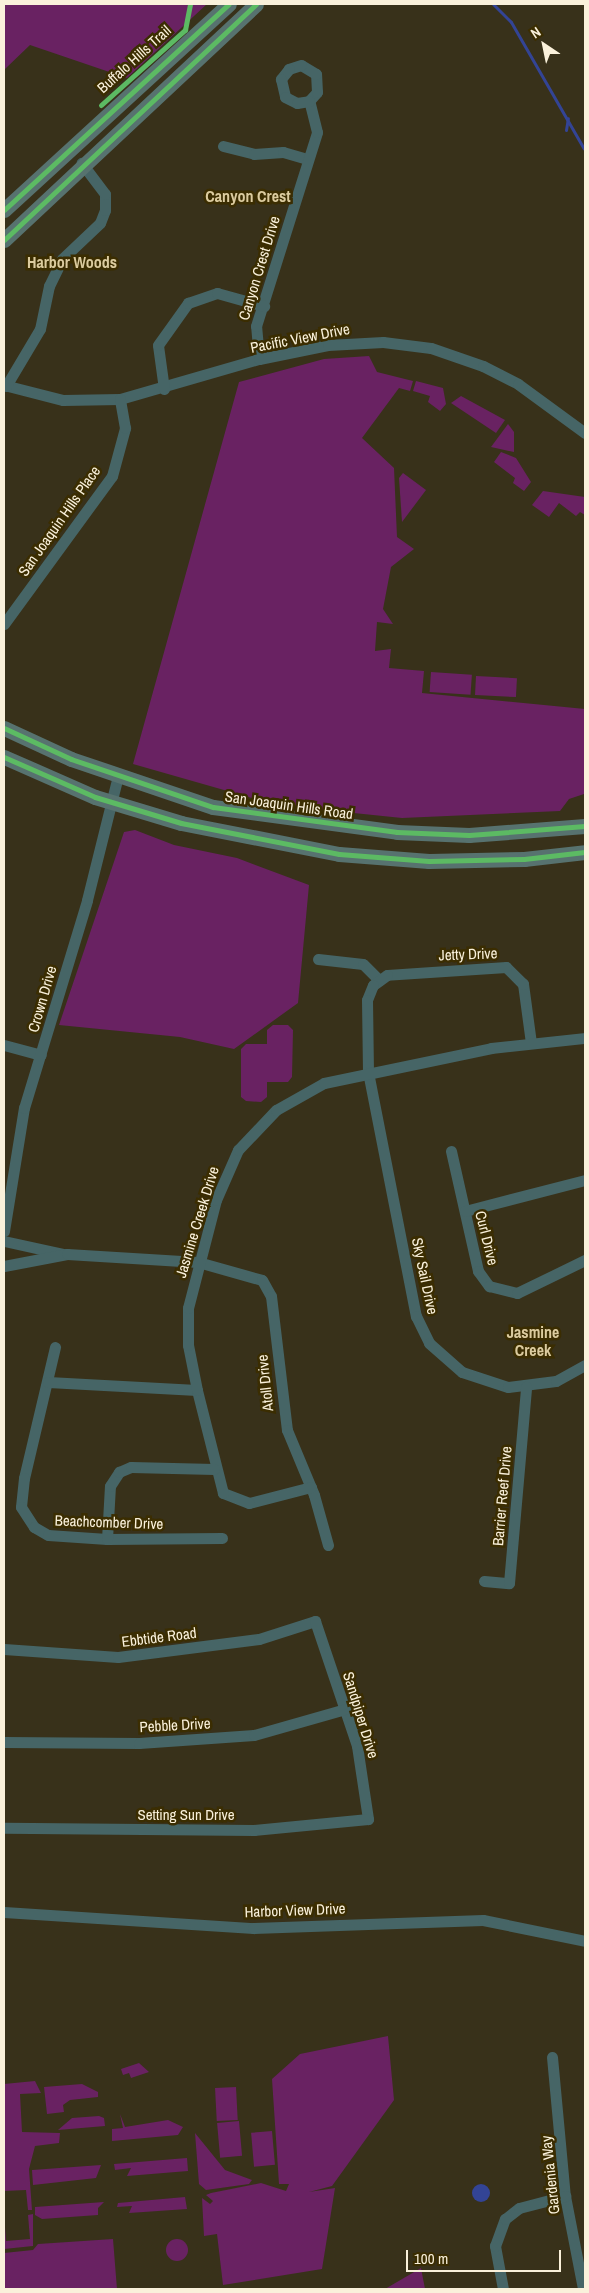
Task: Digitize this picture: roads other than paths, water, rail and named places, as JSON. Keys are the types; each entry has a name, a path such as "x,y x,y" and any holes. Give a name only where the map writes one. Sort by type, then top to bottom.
{"main road":[{"path":"4,210 229,4"},
{"path":"4,240 82,162 256,4"},
{"name":"San Joaquin Hills Road","path":"4,728 118,776 213,807 312,824 469,835 585,826"},
{"path":"4,757 114,802 200,828 339,854 429,861 524,859 585,852"}],"street":[{"name":"Canyon Crest Drive","path":"259,360 256,326 264,306 308,159 317,122 309,101"},
{"path":"223,146 254,154 283,152 308,159"},
{"path":"5,385 40,330 49,286 62,259 100,224 105,210 105,194 82,162"},
{"path":"164,389 158,346 188,303 217,292 264,306"},
{"name":"Pacific View Drive","path":"5,385 63,400 120,399 164,389 259,360 355,342 431,348 518,384 585,433"},
{"name":"San Joaquin Hills Place","path":"4,624 112,476 125,428 120,399"},
{"name":"Crown Drive","path":"4,1231 24,1108 114,802 118,776"},
{"path":"318,959 363,964 379,980 367,1000 368,1072"},
{"name":"Jetty Drive","path":"379,980 395,973 506,967 522,984 531,1043"},
{"name":"Jasmine Creek Drive","path":"311,1487 239,1502 223,1493 214,1469 196,1390 187,1327 198,1262 222,1183 250,1136 276,1110 305,1091 368,1072 531,1043 585,1038"},
{"path":"4,1045 41,1055"},
{"name":"Sky Sail Drive","path":"368,1072 422,1332 437,1353 462,1372 490,1384 526,1387 556,1381 585,1366"},
{"name":"Curl Drive","path":"451,1151 478,1271 497,1290 528,1290 585,1260"},
{"path":"465,1211 585,1180"},
{"path":"4,1241 63,1254"},
{"path":"21,1265 25,1245"},
{"path":"4,1266 21,1265 63,1254"},
{"name":"Atoll Drive","path":"63,1254 198,1262 254,1274 268,1287 282,1409 311,1487 328,1545"},
{"name":"Beachcomber Drive","path":"55,1347 21,1507 34,1527 48,1535 107,1539 222,1538"},
{"path":"48,1382 196,1390"},
{"name":"Barrier Reef Drive","path":"484,1581 509,1583 526,1387"},
{"path":"107,1539 110,1486 119,1472 131,1467 214,1469"},
{"name":"Ebbtide Road","path":"4,1649 89,1658 132,1656 259,1639 315,1621"},
{"name":"Sandpiper Drive","path":"315,1621 345,1709 362,1768 368,1819"},
{"name":"Pebble Drive","path":"4,1742 139,1743 254,1735 345,1709"},
{"name":"Setting Sun Drive","path":"4,1828 244,1830 368,1819"},
{"name":"Harbor View Drive","path":"4,1912 253,1928 483,1920 585,1941"},
{"name":"Gardenia Way","path":"552,2057 565,2196 580,2245 584,2289"},
{"path":"503,2289 495,2246 505,2219 519,2208 565,2196"}],"water":[{"path":"477,2184 485,2184 490,2189 488,2200 477,2202 472,2197 472,2189"}],"waterway":[{"path":"493,4 511,22 584,149"},
{"path":"566,130 568,118"}],"district":[{"name":"Canyon Crest","path":"248,196"},
{"name":"Harbor Woods","path":"72,262"},
{"name":"Jasmine Creek","path":"533,1341"}]}
